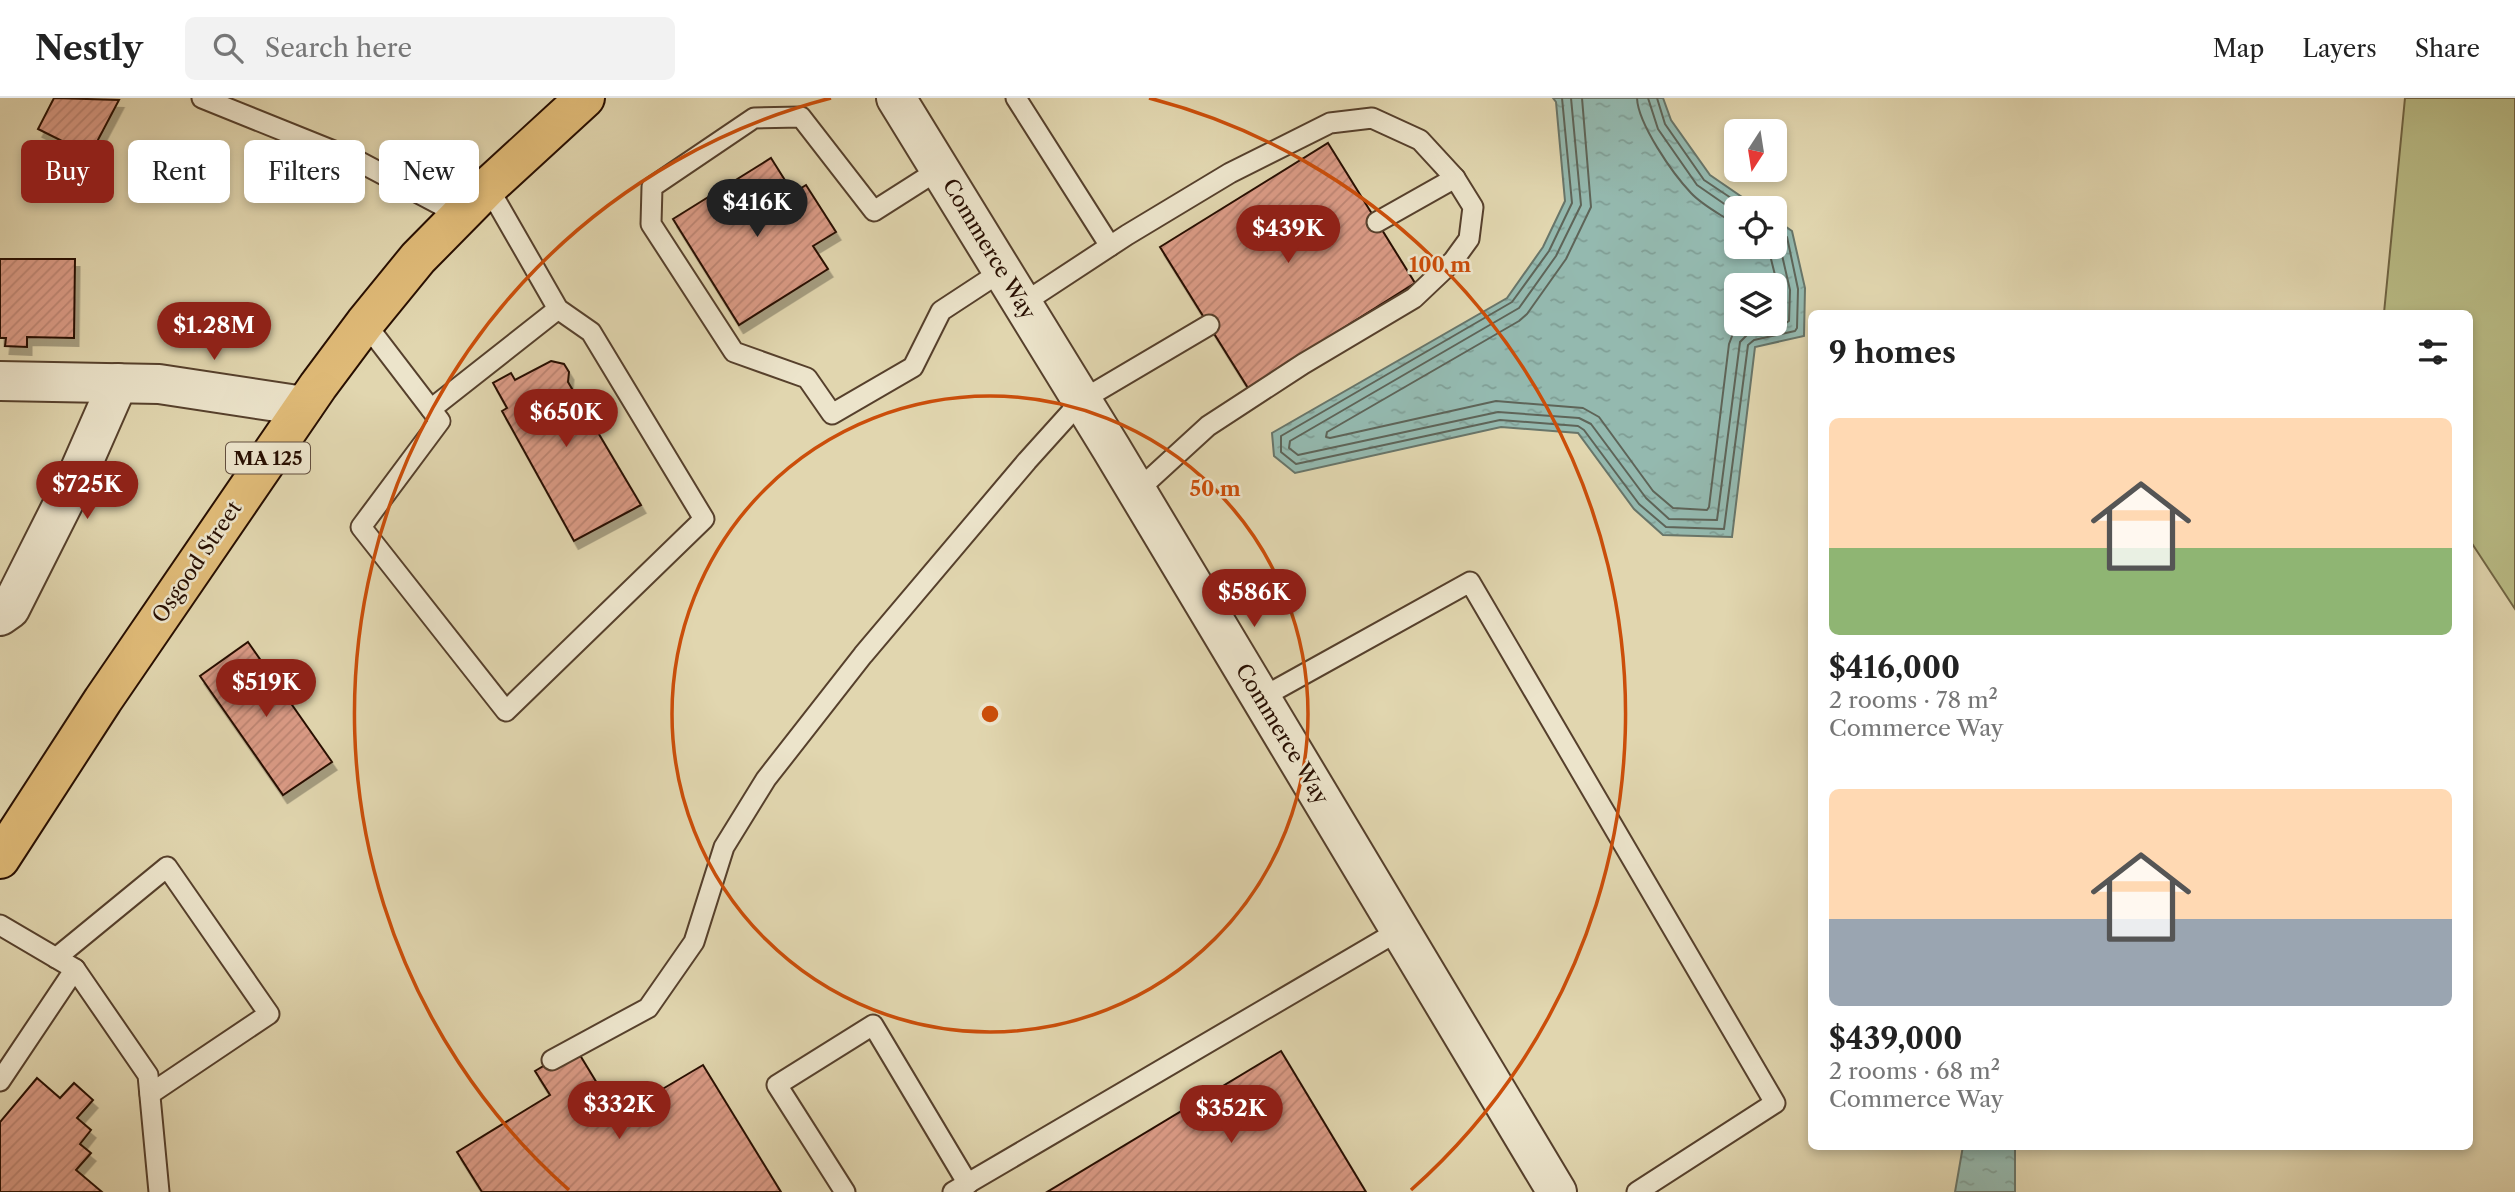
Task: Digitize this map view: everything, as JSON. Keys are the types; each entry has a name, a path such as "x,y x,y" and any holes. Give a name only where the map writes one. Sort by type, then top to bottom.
{"highway":[{"name":"Osgood Street","path":"0,859 103,700 304,406 365,323 418,258 460,215 585,98"}],"street":[{"name":"Commerce Way","path":"896,98 1137,491 1557,1192"},
{"path":"0,381 159,384 304,406"},
{"path":"0,616 10,609 78,474 118,383"}],"lane":[{"path":"202,98 356,160 460,215"},
{"path":"1016,98 1110,246"},
{"path":"940,169 873,211 802,117 754,118 652,187 652,223 734,352 807,378 832,414 913,367 941,311 1002,271"},
{"path":"1022,304 1110,246 1230,173 1330,123 1372,118 1420,141 1455,178 1473,207 1469,239 1453,261 1414,298 1303,364 1208,426 1137,491"},
{"path":"1377,222 1455,178"},
{"path":"365,323 440,421 361,527 506,711 704,519 591,332 558,309 488,187"},
{"path":"431,409 558,309"},
{"path":"551,1060 648,1008 694,942 724,847 766,779 863,655 1018,471 1082,400 1209,325"},
{"path":"1261,698 1470,582 1775,1103 1637,1192"},
{"path":"56,958 167,867 270,1013 150,1094"},
{"path":"0,925 75,969 148,1075 159,1192"},
{"path":"845,1192 777,1084 873,1025 960,1188 1400,930"},
{"path":"0,1081 75,969"}],"green space":[{"path":"2405,98 2515,98 2515,609 2473,545 2473,310 2384,310"}],"water":[{"path":"1553,98 1663,98 1671,120 1710,175 1741,196 1724,196 1724,259 1787,259 1787,227 1792,231 1805,288 1804,336 1755,347 1732,537 1663,535 1634,509 1578,433 1501,427 1295,473 1274,456 1272,433 1507,298 1543,247 1565,201 1556,102"},
{"path":"1962,1150 2015,1150 2015,1192 1955,1192"}],"building":[{"path":"54,98 119,100 98,140 60,140 38,129"},
{"path":"1328,143 1415,283 1248,388 1160,247"},
{"path":"771,158 793,193 806,185 836,232 813,246 828,269 739,325 673,219"},
{"path":"0,259 75,259 74,338 27,337 27,347 5,346 6,338 0,338"},
{"path":"551,361 564,364 569,372 568,382 641,505 574,541 502,411 507,408 493,383 511,373 515,380"},
{"path":"248,642 332,762 283,795 200,676"},
{"path":"575,1047 617,1116 703,1065 781,1192 482,1192 457,1152 550,1095 535,1071"},
{"path":"1281,1051 1366,1192 1047,1192"},
{"path":"37,1078 60,1098 74,1083 93,1100 77,1118 91,1130 80,1144 91,1153 76,1170 102,1192 0,1192 0,1122"}]}
